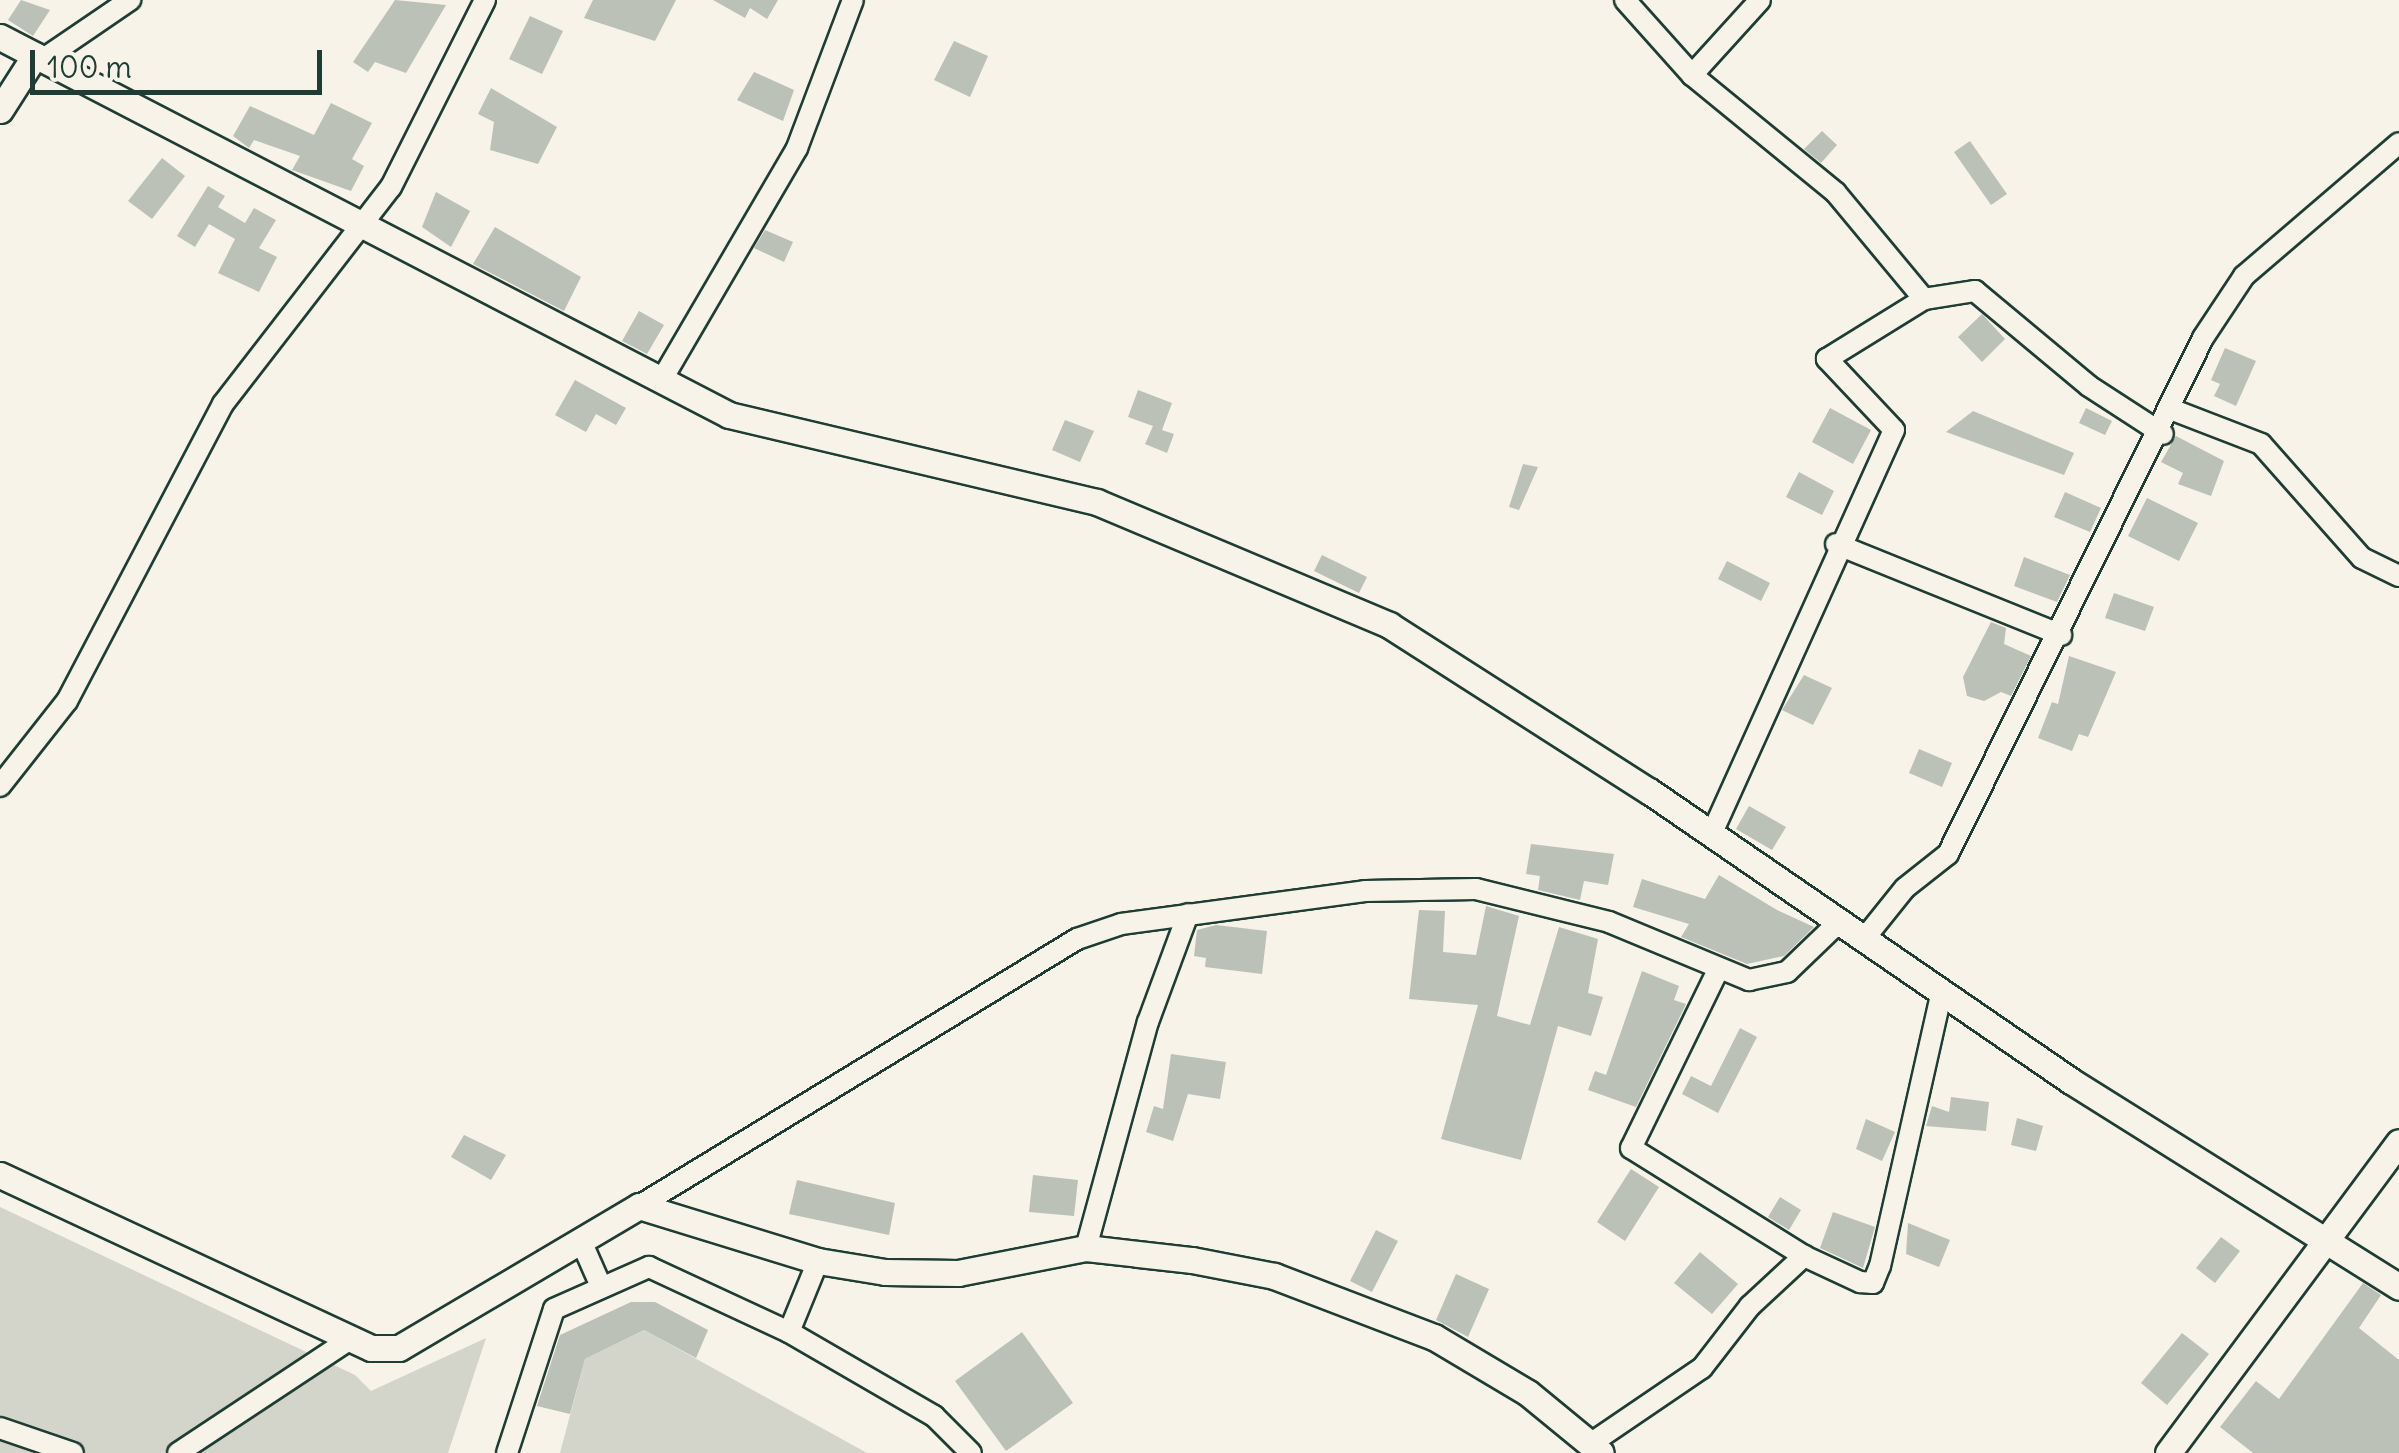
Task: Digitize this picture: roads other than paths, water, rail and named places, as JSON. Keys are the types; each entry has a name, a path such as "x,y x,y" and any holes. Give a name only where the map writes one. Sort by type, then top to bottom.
{"street":[{"path":"0,110 38,58 130,0"},
{"path":"0,786 67,701 222,404 362,231 486,0"},
{"path":"661,381 797,148 852,0"},
{"path":"1692,75 1760,0"},
{"path":"1631,3 1692,75 1836,193 1924,299"},
{"path":"0,37 362,231 728,415 1045,486 1197,542 1389,625 1712,834 1941,996 2399,1287"},
{"path":"1864,939 1905,888 1948,854 2163,434 2204,338 2244,276 2399,143"},
{"path":"1712,834 1761,739 1836,544 1894,430 1827,358 1924,299 1975,291 2089,386 2163,434"},
{"path":"2173,410 2260,444 2362,558 2399,576"},
{"path":"1836,544 2061,635"},
{"path":"0,1176 350,1340 399,1348 1078,939 1188,914 1365,891 1476,890 1609,922 1717,972 1750,980 1788,972 1838,923"},
{"path":"1086,1248 1148,1022 1188,914"},
{"path":"1717,972 1631,1148 1804,1256 1873,1283 1941,996"},
{"path":"2168,1453 2399,1142"},
{"path":"639,1206 818,1261 958,1274 1086,1248 1274,1276 1434,1337 1597,1447 1702,1368 1750,1306 1804,1256"},
{"path":"581,1241 600,1284"},
{"path":"789,1332 818,1261"},
{"path":"507,1453 546,1322 554,1309 600,1284 649,1267 789,1332 934,1416 971,1453"},
{"path":"178,1453 350,1340"},
{"path":"0,1428 73,1453"}]}
